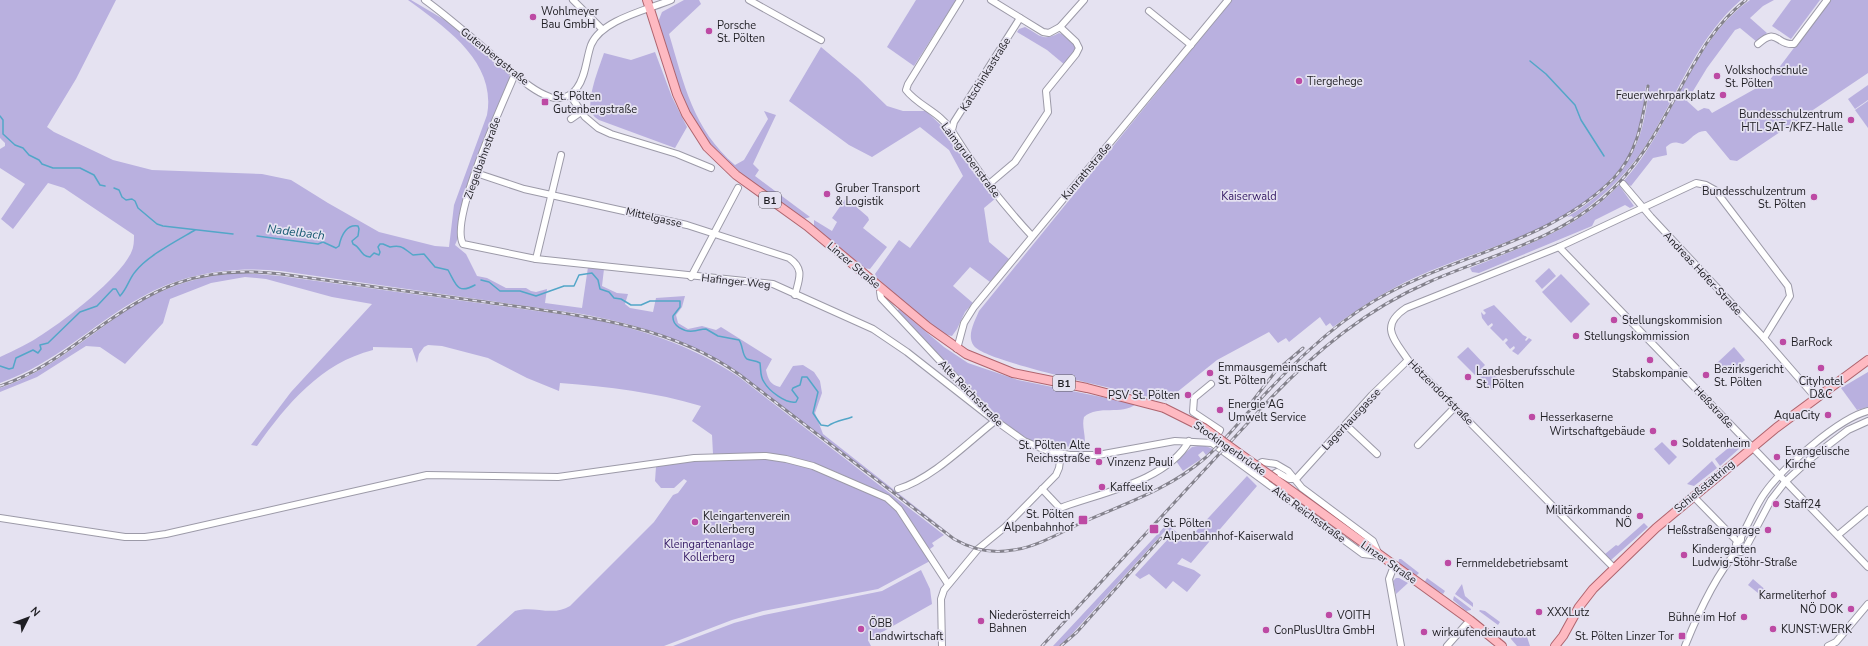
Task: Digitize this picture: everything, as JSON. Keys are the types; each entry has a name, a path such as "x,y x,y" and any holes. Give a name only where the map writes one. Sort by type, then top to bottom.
{"main road":[{"name":"Linzer Straße","path":"647,0 681,104 707,147 736,175 807,226 957,349 979,361 1013,373 1087,388 1164,408"},
{"name":"Schießstattring","path":"1555,646 1563,636 1579,607 1613,567 1751,447 1868,360"},
{"name":"Stockingerbrücke","path":"1164,408 1204,428 1275,479"},
{"name":"Linzer Straße","path":"1275,479 1470,620 1502,646"},
{"path":"1563,636 1564,646"}],"street":[{"name":"Gutenbergstraße","path":"425,0 515,74 547,95 558,98 570,95"},
{"path":"573,0 602,29"},
{"path":"671,0 615,22 602,29 591,46 581,82 575,91 570,95 581,112 594,125 604,131 677,154 711,168"},
{"path":"749,0 821,40"},
{"name":"Laimgrubenstraße","path":"960,0 908,84 906,90 910,96 932,111 952,130 1010,212 1032,236"},
{"path":"991,0 1043,32 1049,33 1060,27 1084,0"},
{"name":"Kunrathstraße","path":"957,349 962,328 968,315 1228,0"},
{"path":"1758,44 1769,36 1773,36 1788,44 1794,44 1827,0"},
{"path":"1149,11 1191,45"},
{"name":"Katschinkastraße","path":"952,130 954,122 1020,18"},
{"path":"989,184 1011,167 1048,112 1046,92 1076,54 1079,48 1076,42 1060,27"},
{"name":"Ziegelbahnstraße","path":"463,244 461,235 464,210 491,131 515,74"},
{"path":"571,119 581,112"},
{"path":"536,260 561,155"},
{"name":"Mittelgasse","path":"476,174 514,186 551,195 680,223 789,258 800,268 800,275 795,295"},
{"name":"Andreas Hofer-Straße","path":"1623,184 1642,207 1764,338 1816,398"},
{"name":"Hötzendorfstraße","path":"1613,567 1408,360 1395,341 1391,328 1392,320 1398,313 1415,304 1559,247 1692,184 1700,184 1709,186 1717,192 1788,286 1790,296 1764,338"},
{"path":"691,277 738,188"},
{"name":"Hafinger Weg","path":"463,244 536,260 691,277 773,284 874,329 995,421"},
{"name":"Heßstraße","path":"1559,247 1868,567"},
{"name":"Alte Reichsstraße","path":"882,289 880,292 881,298 995,421 1024,441 1036,447 1060,454 1080,456 1098,455 1168,442 1189,441 1212,443 1363,554 1380,556"},
{"name":"Lagerhausgasse","path":"1296,479 1372,395 1408,360"},
{"path":"936,376 946,367"},
{"path":"1211,384 1194,398 1193,412 1220,430 1212,443"},
{"path":"1418,445 1455,407"},
{"path":"1741,546 1741,537 1764,494 1779,476 1796,459 1823,437 1861,413 1868,411"},
{"path":"898,489 913,485 925,477 995,421"},
{"path":"1685,646 1693,626 1718,579 1771,500 1785,482 1810,459 1848,430 1868,421"},
{"path":"1346,425 1377,454"},
{"path":"1042,489 1060,508 1098,494 1116,490 1164,468 1182,452 1189,441"},
{"path":"942,646 941,599 944,590 978,550 1005,527 1056,475 1059,468 1060,454"},
{"path":"0,518 111,535 145,537 166,534 416,477 449,474 558,477 704,457 754,456 786,459 823,469 881,495 892,502 948,584"},
{"name":"Alte Reichsstraße","path":"1249,469 1262,462 1276,464 1296,479 1302,488 1373,541 1380,556"},
{"name":"Alte Reichsstraße","path":"1264,480 1276,472 1289,479 1296,479"},
{"path":"1693,496 1741,546"},
{"path":"1838,535 1868,510"},
{"path":"1394,566 1389,575 1401,646"},
{"path":"1828,646 1836,642 1868,604"},
{"path":"1448,646 1470,620"}],"green space":[{"path":"0,0 116,0 76,79 47,127 54,132 113,160 152,170 262,174 291,180 379,232 435,246 449,247 454,205 487,115 488,96 484,79 466,48 438,22 408,0 411,0 450,23 509,73 510,78 460,213 458,238 455,245 466,254 477,276 487,278 506,288 526,288 536,292 547,289 545,303 582,308 588,267 604,269 602,286 617,293 628,294 625,304 630,308 653,312 656,298 685,296 682,307 676,315 678,323 688,329 702,326 716,330 721,327 772,359 766,370 769,379 774,385 780,387 793,366 803,365 814,372 820,381 822,393 815,413 823,434 950,534 725,364 674,339 619,322 582,314 281,271 244,270 208,273 156,289 105,320 56,355 20,375 0,383 0,357 38,337 66,318 92,297 116,274 125,263 133,248 134,235 64,188 48,183 13,229 1,219 25,184 0,168 0,149 5,146 5,143 0,138"},
{"path":"684,0 699,0 701,4 669,34 685,88 700,121 709,136 735,165 744,160 768,119 764,111 776,115 753,164 759,170 755,176 810,217 804,219 730,167 703,137 684,103 658,22 662,12"},
{"path":"916,0 956,0 914,66 887,47"},
{"name":"Kaiserwald","path":"1232,0 1741,0 1714,29 1703,45 1692,62 1654,132 1638,157 1619,180 1597,200 1573,218 1572,216 1567,217 1603,191 1616,178 1627,163 1642,130 1649,87 1646,86 1643,112 1637,138 1630,154 1611,179 1588,200 1562,217 1534,231 1444,265 1405,282 1373,300 1333,327 1330,323 1326,326 1320,317 1289,342 1286,338 1278,343 1269,332 1217,360 1166,401 1064,377 1005,361 985,353 974,346 971,333 979,311"},
{"path":"1750,0 1774,0 1763,6 1750,18 1767,33 1757,42 1740,28 1735,30 1707,68 1687,101 1698,111 1704,108 1709,109 1712,113 1769,81 1830,0 1868,0 1868,73 1737,161 1730,160 1706,131 1702,131 1683,144 1674,142 1668,145 1666,147 1667,155 1653,158 1631,186 1623,182 1656,137 1697,62 1712,39 1729,18"},
{"path":"1791,0 1820,0 1791,39 1772,26"},
{"path":"1025,27 1038,35 1045,37 1053,36 1059,33 1062,34 1070,40 1077,50 1065,65 1047,50 1017,32 1019,29"},
{"path":"821,47 858,78 887,106 903,111 926,111 947,131 996,198 984,208 989,242 1009,259 990,282 970,267 953,286 973,303 965,312 952,336 945,334 925,320 877,278 875,274 899,240 910,248 963,176 949,150 920,127 872,157 849,145 789,101"},
{"path":"655,52 672,97 687,127 675,148 599,120 592,113 592,92 604,53 631,60"},
{"path":"1868,85 1868,100 1855,109 1848,99"},
{"path":"1868,101 1868,128 1855,110"},
{"path":"1619,185 1634,206 1630,208 1625,205 1595,220 1592,226 1479,273 1472,272 1470,268 1530,244 1568,225 1603,200"},
{"path":"846,198 868,217 869,220 863,228 887,247 870,269 863,268 814,226 814,220 832,231 837,222 832,218"},
{"path":"1549,268 1556,276 1542,289 1535,281"},
{"path":"244,273 280,276 581,317 622,326 663,339 702,356 739,377 944,535 932,543 934,546 930,549 921,540 899,507 871,490 832,470 795,459 776,456 713,454 712,435 692,421 701,406 666,397 596,386 560,383 559,391 527,378 488,358 442,346 428,345 424,347 419,354 417,363 412,348 373,347 373,350 354,356 321,375 307,387 280,415 257,446 251,445 291,392 372,304 332,297 266,279 245,277 211,283 170,299 163,323 125,364 100,347 86,346 37,377 0,392 0,388 18,381 50,364 127,310 168,288 213,276"},
{"path":"1561,274 1590,304 1571,323 1542,292"},
{"path":"1494,305 1523,335 1527,337 1525,340 1526,341 1529,338 1532,340 1518,355 1512,351 1515,348 1514,346 1510,349 1505,343 1508,340 1506,338 1503,341 1490,328 1493,325 1492,323 1488,326 1482,318 1481,312 1484,315 1486,313 1483,310"},
{"path":"899,309 944,347 968,363 1018,380 1136,404 1124,409 1096,411 1084,417 1083,425 1085,442 1083,450 1056,444 1050,447 1031,441 1005,424 897,311"},
{"path":"1468,347 1485,365 1475,375 1457,357"},
{"path":"1734,347 1745,360 1728,375 1717,363"},
{"path":"1487,368 1501,382 1492,390 1479,376"},
{"path":"1868,372 1868,407 1857,410 1841,388"},
{"path":"1738,440 1742,444 1741,447 1720,466 1715,459"},
{"path":"1662,442 1677,457 1669,465 1654,449"},
{"path":"1203,445 1213,449 1206,455 1203,451 1198,455 1201,459 1183,471 1176,461 1192,447"},
{"name":"Kleingartenanlage Kollerberg","path":"703,459 777,460 812,468 886,501 896,511 930,561 878,589 763,611 732,620 664,646 476,646 515,611 529,609 557,611 570,606 654,522 673,495 678,493 687,481 684,479 674,488 661,488 655,481 656,467"},
{"path":"1712,461 1717,468 1694,486 1687,484"},
{"path":"1247,476 1257,486 1191,563 1182,558 1177,564 1194,570 1201,575 1187,592 1173,581 1166,589 1149,574 1140,579 1135,575 1169,538 1164,532 1072,634 1059,646 1053,646 1167,524 1187,541"},
{"path":"1644,523 1648,527 1611,560 1605,554 1616,545 1618,546"},
{"path":"1399,559 1419,573 1415,577 1398,564"},
{"path":"921,570 930,589 932,604 868,640 871,646 673,646 734,623 764,615 882,591"},
{"path":"1396,578 1408,583 1396,594 1393,581"},
{"path":"1427,578 1445,591 1443,594 1424,583"},
{"path":"1753,579 1768,592 1763,597 1748,585"},
{"path":"1462,584 1465,596 1473,603 1473,607 1455,594"},
{"path":"1454,596 1471,610 1466,611 1453,600"},
{"path":"1479,611 1485,611 1500,622 1498,625"},
{"path":"1512,632 1527,637 1530,646 1517,646 1511,639 1510,633"}],"waterway":[{"path":"1530,61 1546,74 1575,105 1581,120 1604,156"},
{"name":"Nadelbach","path":"0,116 3,120 3,134 15,145 23,148 29,155 39,160 42,164 53,168 80,168 94,175 100,185 105,186"},
{"name":"Nadelbach","path":"114,188 119,190 122,197 126,200 132,199 135,201 138,208 157,224 163,226 233,234"},
{"name":"Nadelbach","path":"257,236 318,244 323,242 336,248 339,246 347,229 358,226 358,236 352,241 364,255 370,257 374,253 379,255 380,252 378,247 380,244 390,247 397,246 405,249 413,255 424,254 435,267 448,270 455,284 461,288 469,288 475,285"},
{"path":"0,366 9,369 13,368 16,358 33,350 38,353 41,349 40,345 48,343 80,312 97,306 113,289 116,289 120,296 140,266 163,249 195,230"},
{"name":"Nadelbach","path":"481,280 489,282 500,291 520,291 536,296 564,286 574,286 579,275 592,273 598,280 600,289 609,292 614,298 621,299 631,305 641,305 650,301 680,301 680,307 673,316 674,323 679,328 690,331 706,329 718,336 739,340 745,358 760,363 761,376 766,386 778,396 787,401 796,402 798,398 792,390 800,385 802,377 807,377 818,392 813,413 821,425 828,426 852,417"}],"railway":[{"path":"1042,646 1270,399 1306,364 1344,332 1364,318 1406,293 1429,282 1541,237 1583,214 1602,199 1615,187 1647,147 1709,40 1735,9 1746,0"},
{"path":"0,386 35,371 67,351 111,319 155,293 177,283 199,277 224,273 251,272 281,274 546,310 648,331 680,342 711,357 740,375 954,539 968,546 983,550 998,552 1013,550 1030,546 1055,536 1144,496 1175,480 1190,470 1217,447 1246,414 1309,350 1340,324 1374,301 1404,285 1529,234 1559,219 1587,201 1613,179 1628,158 1638,136 1648,86"},
{"path":"1251,403 1275,372 1303,348"},
{"path":"1061,646 1077,632 1161,538"}],"place":[{"name":"Wohlmeyer Bau GmbH","path":"533,17"},
{"name":"Porsche St. Pölten","path":"709,31"},
{"name":"Volkshochschule St. Pölten","path":"1717,76"},
{"name":"Tiergehege","path":"1299,81"},
{"name":"Feuerwehrparkplatz","path":"1723,95"},
{"name":"St. Pölten Gutenbergstraße","path":"545,102"},
{"name":"Bundesschulzentrum HTL SAT-/KFZ-Halle","path":"1851,120"},
{"name":"Gruber Transport & Logistik","path":"827,194"},
{"name":"Bundesschulzentrum St. Pölten","path":"1814,197"},
{"name":"Stellungskommision","path":"1614,320"},
{"name":"Stellungskommission","path":"1576,336"},
{"name":"BarRock","path":"1783,342"},
{"name":"Stabskompanie","path":"1650,360"},
{"name":"Cityhotel D&C","path":"1821,368"},
{"name":"Emmausgemeinschaft St. Pölten","path":"1210,373"},
{"name":"Bezirksgericht St. Pölten","path":"1706,375"},
{"name":"Landesberufsschule St. Pölten","path":"1468,377"},
{"name":"PSV St. Pölten","path":"1188,395"},
{"name":"Energie AG Umwelt Service","path":"1220,410"},
{"name":"AquaCity","path":"1828,415"},
{"name":"Hesserkaserne","path":"1532,417"},
{"name":"Wirtschaftgebäude","path":"1653,431"},
{"name":"Soldatenheim","path":"1674,443"},
{"name":"St. Pölten Alte Reichsstraße","path":"1098,451"},
{"name":"Evangelische Kirche","path":"1777,457"},
{"name":"Vinzenz Pauli","path":"1099,462"},
{"name":"Kaffeelix","path":"1102,487"},
{"name":"Staff24","path":"1776,504"},
{"name":"Militärkommando NÖ","path":"1640,516"},
{"name":"St. Pölten Alpenbahnhof","path":"1083,520"},
{"name":"Kleingartenverein Kollerberg","path":"695,522"},
{"name":"St. Pölten Alpenbahnhof-Kaiserwald","path":"1154,529"},
{"name":"Heßstraßengarage","path":"1768,530"},
{"name":"Kindergarten Ludwig-Stöhr-Straße","path":"1684,555"},
{"name":"Fernmeldebetriebsamt","path":"1448,563"},
{"name":"Karmeliterhof","path":"1834,595"},
{"name":"NÖ DOK","path":"1851,609"},
{"name":"XXXLutz","path":"1539,612"},
{"name":"VOITH","path":"1329,615"},
{"name":"Bühne im Hof","path":"1744,617"},
{"name":"Niederösterreich Bahnen","path":"981,621"},
{"name":"ÖBB Landwirtschaft","path":"861,629"},
{"name":"KUNST:WERK","path":"1773,629"},
{"name":"ConPlusUltra GmbH","path":"1266,630"},
{"name":"wirkaufendeinauto.at","path":"1424,632"},
{"name":"St. Pölten Linzer Tor","path":"1682,636"}]}
